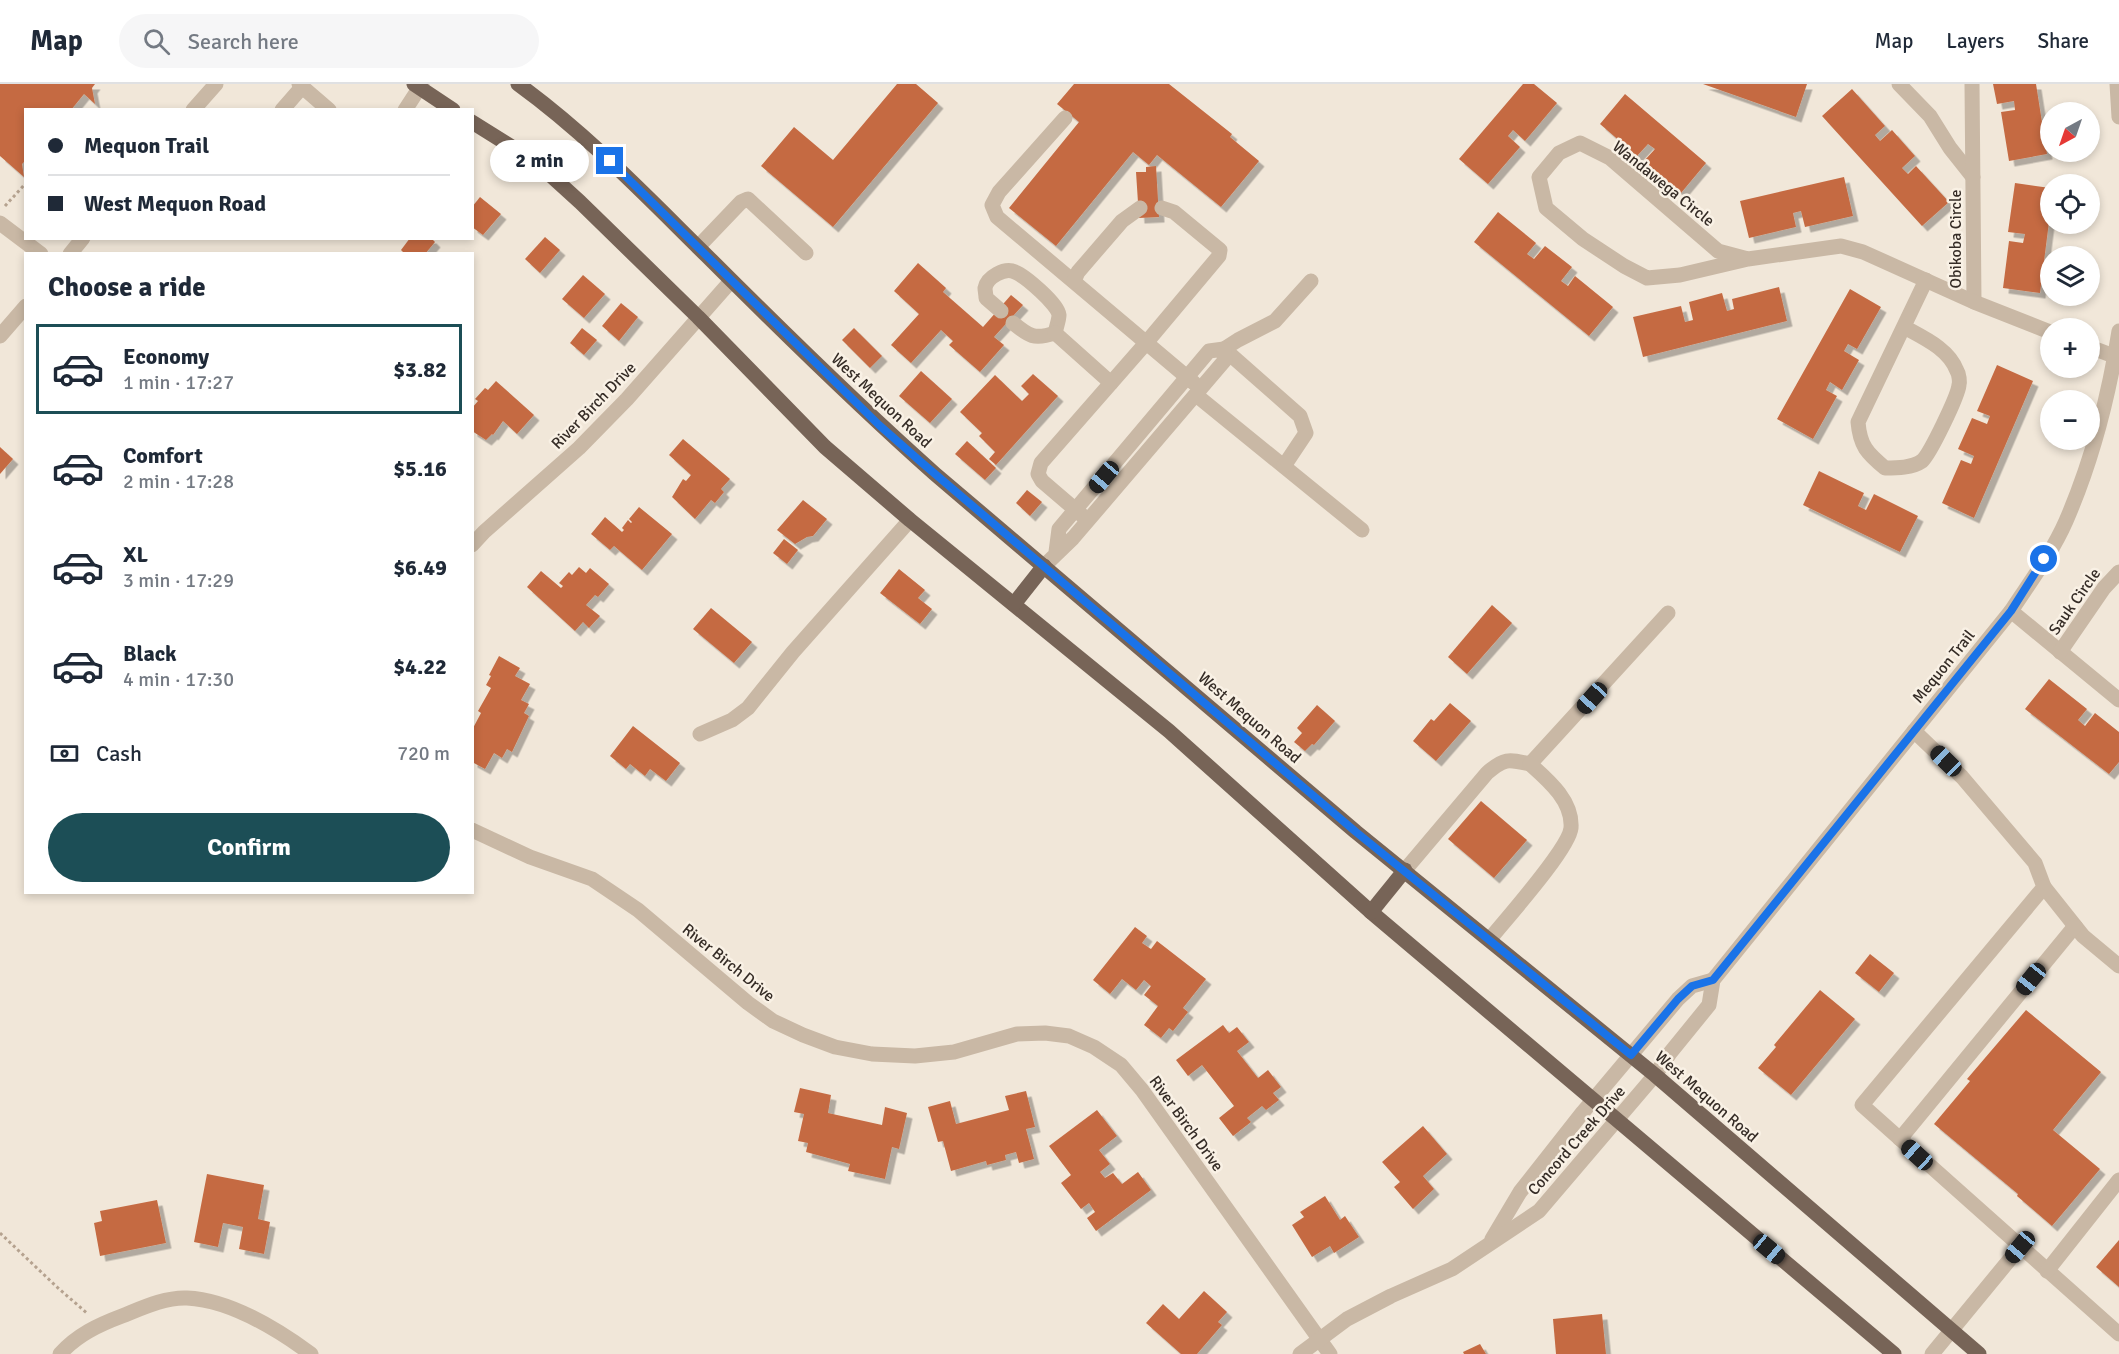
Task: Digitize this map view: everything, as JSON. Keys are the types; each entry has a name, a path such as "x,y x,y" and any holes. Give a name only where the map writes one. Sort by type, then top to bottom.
{"main road":[{"name":"West Mequon Road","path":"518,84 560,116 610,161 879,425 1356,832 1655,1075 1979,1354"},
{"path":"419,85 450,108"},
{"path":"474,123 536,162 580,202 698,317 825,447 910,520 1169,730 1371,912 1894,1354"},
{"path":"1014,604 1044,566"},
{"path":"1371,912 1405,870"}],"street":[{"path":"195,108 216,84"},
{"name":"Obikoba Circle","path":"1899,84 1930,116 1950,148 1973,177"},
{"name":"Obikoba Circle","path":"1972,84 1974,302"},
{"path":"2117,84 2119,117"},
{"path":"284,108 301,85 327,108"},
{"path":"406,108 419,85"},
{"path":"1065,118 999,192 992,205 997,217 1188,377 1198,392 1362,530"},
{"name":"Wandawega Circle","path":"1748,259 1718,251 1610,159 1580,143 1559,153 1539,177 1546,208 1583,239 1647,278 1680,275 1748,259 1841,246 1863,252 1974,302 2040,328"},
{"path":"698,248 741,202 748,199 806,252"},
{"path":"1074,280 1078,272 1122,221 1140,208"},
{"path":"1088,520 1042,481 1038,474 1041,463 1219,256 1220,250 1174,212 1162,208"},
{"path":"0,223 21,230"},
{"path":"29,240 39,252"},
{"path":"1001,311 986,298 985,286 992,277 1004,270 1015,271 1056,306 1059,314 1055,333"},
{"path":"1904,327 1932,343 1947,355 1958,372 1959,386 1934,443 1922,460 1903,467 1885,468 1869,454 1859,438 1858,422 1926,280"},
{"name":"River Birch Drive","path":"474,543 579,448 627,399 731,281"},
{"path":"1056,552 1059,529 1209,351 1224,349 1275,321 1311,281"},
{"path":"0,336 24,308"},
{"path":"1013,323 1027,334 1041,338 1055,333"},
{"name":"Mequon Trail","path":"1655,1075 1709,1005 1713,980 2011,611 2034,577 2065,522 2086,467 2117,358 2119,331"},
{"path":"1055,333 1111,383"},
{"path":"1044,566 1073,538 1225,360 1224,349"},
{"path":"1224,349 1300,416 1306,433 1284,466"},
{"path":"2100,351 2117,358"},
{"path":"700,734 732,720 748,708 793,652 910,520"},
{"name":"Sauk Circle","path":"2060,652 2104,588 2119,572"},
{"name":"Sauk Circle","path":"2011,611 2119,700"},
{"path":"1530,764 1668,613"},
{"path":"1914,731 1962,777 2035,863 2044,887 2083,936 2119,966"},
{"path":"1405,870 1499,762 1515,761 1530,764 1558,790 1568,811 1571,828 1561,851 1490,939"},
{"name":"River Birch Drive","path":"474,831 530,858 592,879 638,910 748,1003 773,1021 835,1047 872,1054 915,1056 954,1052 1017,1034 1045,1033 1069,1036 1094,1047 1121,1065 1142,1090 1330,1354"},
{"path":"2044,887 1862,1105 2119,1334"},
{"path":"1900,1139 2075,926"},
{"name":"Mequon Trail","path":"1631,1055 1678,999 1692,986 1713,980"},
{"name":"Concord Creek Drive","path":"1490,1242 1520,1192 1631,1055"},
{"name":"Concord Creek Drive","path":"1300,1354 1347,1319 1391,1296 1452,1269 1539,1211 1655,1075"},
{"path":"2047,1271 2119,1180"},
{"path":"1932,1354 2020,1247"},
{"path":"60,1354 72,1341 101,1324 154,1303 187,1298 227,1307 266,1324 311,1354"}],"path":[{"path":"0,205 6,206 24,185"},
{"path":"0,1233 58,1288 101,1324"}],"building":[{"path":"0,84 95,84 92,88 95,104 84,94 73,108 24,108 24,162 22,164 24,177 0,156"},
{"path":"897,84 916,84 938,103 833,227 761,166 794,127 833,160"},
{"path":"1074,84 1169,84 1232,134 1230,137 1259,161 1221,207 1157,155 1149,165 1133,152 1056,246 1009,208 1079,122 1057,104"},
{"path":"1523,84 1534,84 1557,103 1525,141 1513,130 1508,136 1520,147 1488,184 1459,159"},
{"path":"1703,84 1807,84 1796,117"},
{"path":"1993,84 2036,84 2040,109 2040,155 2009,161 2001,112 2015,110 2014,101 1997,104"},
{"path":"1852,89 1885,126 1875,135 1880,141 1892,130 1915,156 1902,168 1908,174 1916,166 1949,202 1922,226 1822,116"},
{"path":"1625,94 1706,163 1681,193 1644,161 1655,149 1648,144 1637,156 1600,124"},
{"path":"1156,166 1159,217 1139,218 1136,172 1146,172 1146,167"},
{"path":"1844,177 1853,216 1805,227 1801,211 1793,213 1796,227 1749,238 1740,201"},
{"path":"2015,183 2040,187 2040,234 2047,234 2046,246 2040,246 2040,293 2003,288 2009,241 2023,243 2025,234 2008,232"},
{"path":"480,197 501,214 483,235 474,228 474,204"},
{"path":"1498,212 1536,243 1527,254 1534,259 1545,246 1572,267 1561,281 1568,286 1575,276 1613,307 1589,336 1474,242"},
{"path":"545,237 560,250 540,273 525,259"},
{"path":"408,240 433,240 435,242 427,252 403,252 401,250"},
{"path":"918,263 946,288 943,292 983,327 1011,295 1023,305 994,337 1004,345 980,372 949,345 953,341 941,330 911,363 891,345 919,314 894,291"},
{"path":"583,275 605,294 584,318 562,299"},
{"path":"1779,287 1787,321 1643,357 1633,317 1681,306 1685,322 1693,320 1689,302 1722,293 1727,311 1734,309 1732,299"},
{"path":"1850,289 1881,307 1857,349 1848,344 1844,351 1859,360 1842,390 1830,382 1826,390 1837,396 1813,439 1777,419"},
{"path":"621,303 638,317 619,341 602,326"},
{"path":"582,328 597,340 584,355 570,343"},
{"path":"854,328 882,356 870,368 842,340"},
{"path":"1997,365 2033,381 1974,518 1942,503 1961,460 1971,464 1974,456 1958,449 1972,418 1987,424 1990,416 1977,411"},
{"path":"921,371 952,399 930,423 899,396"},
{"path":"1033,374 1058,396 996,465 989,459 995,452 979,436 982,433 960,412 995,375 1022,401 1029,394 1021,386"},
{"path":"496,381 534,415 517,434 503,421 493,435 486,440 474,432 474,406 478,401 475,399 485,388 488,390"},
{"path":"683,439 730,479 721,489 724,492 715,503 711,500 695,519 672,497 683,479 686,481 691,475 669,455"},
{"path":"967,441 996,468 985,480 955,454"},
{"path":"0,447 13,459 0,474"},
{"path":"1819,471 1864,493 1858,506 1866,510 1874,494 1918,516 1900,552 1803,505"},
{"path":"1027,490 1042,502 1030,516 1016,503"},
{"path":"803,500 827,519 813,536 795,544 777,530"},
{"path":"639,507 672,534 642,570 614,546 610,550 591,534 605,517 622,532 628,520 632,522 629,519"},
{"path":"784,539 798,550 787,564 773,553"},
{"path":"579,567 586,573 590,568 609,584 598,597 595,595 586,605 600,616 589,628 583,622 575,631 527,587 541,571 561,588 563,586 559,583 569,572 572,575"},
{"path":"899,569 925,590 918,598 932,609 920,624 880,593"},
{"path":"1492,605 1512,623 1467,674 1448,657"},
{"path":"711,608 752,642 734,663 693,629"},
{"path":"499,656 520,668 515,676 530,684 521,700 529,704 524,713 529,716 512,752 507,749 502,758 494,753 485,769 474,763 474,726 481,713 478,711 491,688 486,685 491,676 489,675"},
{"path":"2049,679 2087,709 2078,720 2085,726 2095,713 2119,732 2119,762 2109,774 2025,709"},
{"path":"1450,703 1471,721 1436,761 1413,741 1431,719 1434,721"},
{"path":"1317,705 1335,721 1314,745 1312,744 1305,751 1294,742 1302,733 1297,728"},
{"path":"633,726 680,763 666,781 650,769 645,776 630,764 626,769 610,756"},
{"path":"1481,801 1527,840 1494,878 1448,839"},
{"path":"1135,927 1147,936 1142,943 1151,949 1157,941 1206,979 1183,1008 1188,1012 1173,1031 1169,1028 1161,1038 1144,1025 1158,1006 1144,995 1151,986 1144,980 1136,990 1122,979 1110,994 1093,980"},
{"path":"1870,954 1894,973 1879,992 1855,973"},
{"path":"1820,990 1855,1019 1791,1095 1758,1068"},
{"path":"2026,1010 2101,1072 2053,1130 2100,1169 2052,1226 2017,1196 2018,1194 1934,1124 1970,1081 1967,1079"},
{"path":"1223,1025 1229,1033 1237,1027 1249,1042 1237,1051 1258,1078 1268,1070 1281,1087 1273,1093 1279,1100 1266,1110 1262,1106 1247,1118 1251,1122 1233,1136 1219,1118 1234,1106 1202,1065 1188,1076 1176,1060"},
{"path":"800,1088 831,1095 828,1113 882,1125 885,1107 907,1113 899,1149 892,1147 885,1179 848,1171 850,1164 806,1152 808,1143 798,1141 804,1114 794,1112"},
{"path":"1026,1091 1035,1127 1026,1129 1034,1159 1019,1163 1016,1152 1005,1155 1006,1160 987,1165 986,1161 951,1171 943,1141 938,1142 928,1107 950,1101 956,1124 1009,1110 1005,1096"},
{"path":"1097,1110 1117,1136 1099,1150 1110,1164 1100,1172 1105,1178 1113,1173 1122,1184 1138,1172 1151,1190 1096,1231 1087,1218 1095,1212 1089,1203 1081,1209 1061,1183 1071,1175 1049,1146"},
{"path":"1423,1126 1447,1154 1423,1176 1434,1189 1413,1209 1394,1187 1400,1182 1382,1162"},
{"path":"207,1174 264,1185 258,1219 270,1222 264,1254 239,1249 243,1227 223,1223 218,1247 194,1242"},
{"path":"1325,1196 1340,1220 1345,1216 1359,1237 1334,1253 1330,1246 1312,1257 1292,1225 1304,1217 1300,1212"},
{"path":"157,1200 166,1243 100,1256 94,1223 102,1221 100,1211"},
{"path":"2119,1240 2119,1287 2096,1267"},
{"path":"1204,1291 1227,1312 1218,1322 1222,1325 1197,1354 1181,1354 1146,1323 1163,1304 1179,1319"},
{"path":"1602,1314 1606,1354 1556,1354 1553,1319"},
{"path":"1480,1344 1486,1354 1464,1354 1463,1352"}],"route":[{"path":"610,161 879,425 921,462 1356,832 1631,1055 1678,999 1692,986 1713,980 2011,611 2044,559"}]}
